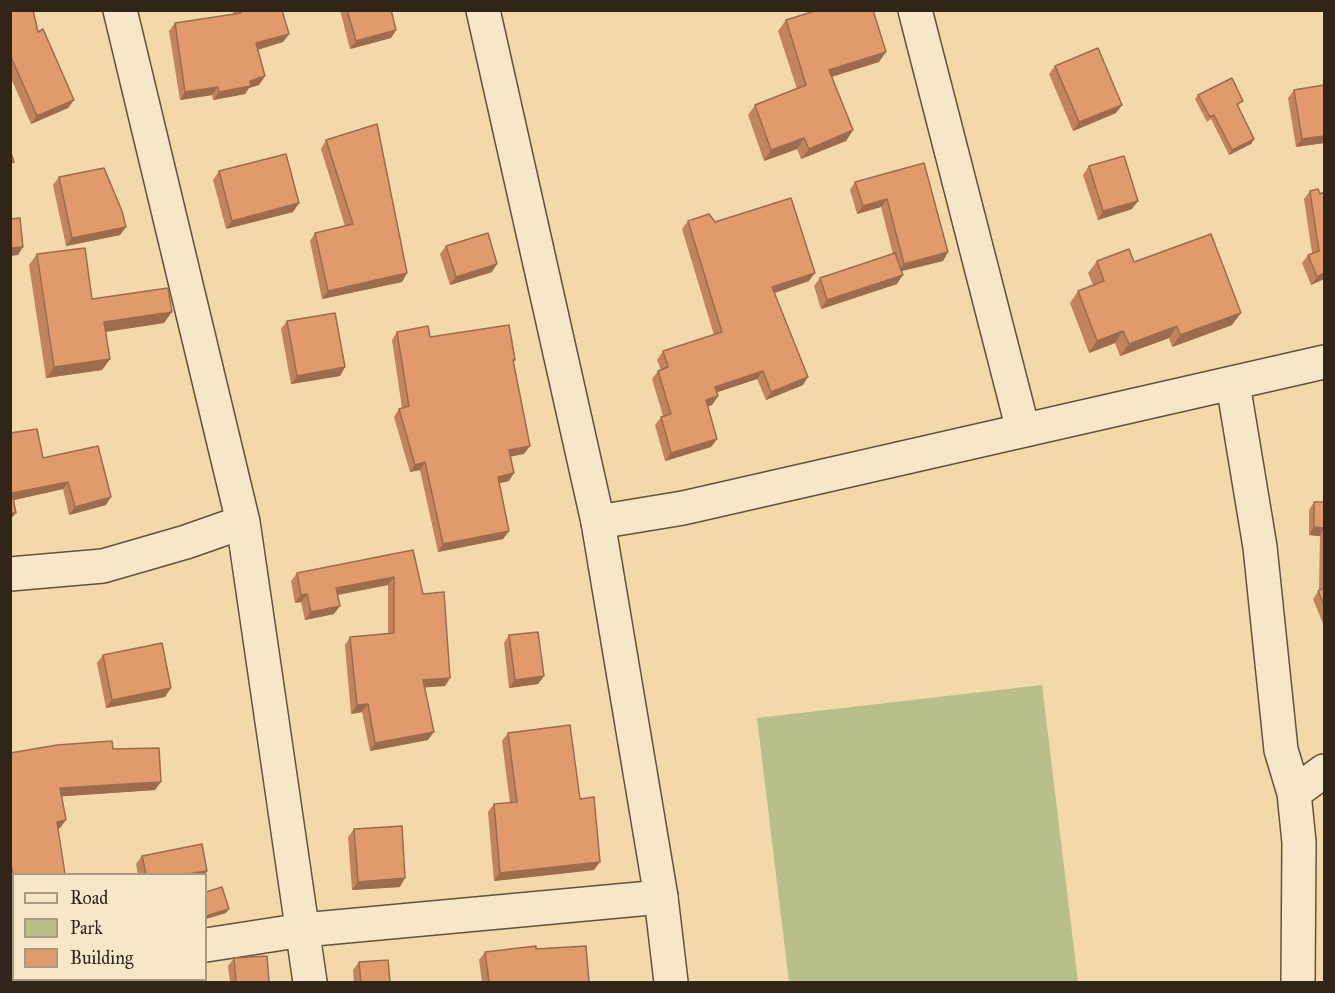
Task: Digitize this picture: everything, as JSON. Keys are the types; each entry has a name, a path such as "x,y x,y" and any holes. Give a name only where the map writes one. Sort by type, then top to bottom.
{"street":[{"path":"120,10 243,522 310,982"},
{"path":"483,10 598,522 661,897 671,982"},
{"path":"915,10 1023,430"},
{"path":"598,522 683,508 1324,362"},
{"path":"1233,384 1260,547 1281,750 1294,793 1299,842 1298,982"},
{"path":"10,574 103,566 186,542 243,522"},
{"path":"1294,793 1324,771"},
{"path":"207,945 303,930 661,897"}],"green space":[{"path":"1042,685 1078,982 789,982 757,718"}],"building":[{"path":"10,10 33,10 38,32 43,29 74,100 37,116 10,58"},
{"path":"240,10 282,10 289,34 256,43 265,76 250,81 251,86 219,92 218,87 185,92 175,23 241,13"},
{"path":"347,10 391,10 396,30 356,41"},
{"path":"818,10 873,10 886,52 829,70 853,130 809,149 804,138 771,150 755,105 806,85 786,20"},
{"path":"1098,48 1122,105 1079,122 1055,66"},
{"path":"1232,78 1243,101 1237,104 1254,139 1232,150 1214,115 1210,117 1198,95"},
{"path":"1324,85 1324,136 1302,139 1294,90"},
{"path":"377,124 407,273 328,291 315,233 353,224 326,140"},
{"path":"10,150 14,162 10,163"},
{"path":"286,154 299,203 232,221 219,171"},
{"path":"1124,156 1138,201 1103,211 1089,166"},
{"path":"924,163 948,252 904,264 887,199 863,206 855,182"},
{"path":"104,168 122,211 126,227 72,238 59,177"},
{"path":"1318,189 1320,194 1324,192 1324,273 1317,277 1308,255 1319,251 1310,191"},
{"path":"791,198 815,273 772,287 808,377 771,392 763,371 715,387 718,396 706,400 717,439 671,453 661,417 671,414 658,371 668,367 663,351 722,332 688,221 709,214 715,222"},
{"path":"20,218 23,247 10,248 10,219"},
{"path":"488,233 497,264 456,277 446,246"},
{"path":"1211,234 1241,313 1180,335 1177,326 1129,344 1123,331 1097,341 1078,291 1104,281 1097,261 1129,249 1134,262"},
{"path":"85,248 92,299 168,288 172,312 104,322 110,359 54,367 37,254"},
{"path":"895,253 903,275 827,300 820,278"},
{"path":"335,313 345,367 297,376 287,321"},
{"path":"509,325 515,360 513,360 530,446 509,450 514,473 498,477 509,531 443,544 425,462 415,465 399,409 409,406 397,332 428,326 430,337"},
{"path":"37,429 43,458 98,446 111,497 75,507 68,482 12,493 16,513 10,513 10,433"},
{"path":"1314,502 1324,502 1324,528 1314,527"},
{"path":"413,550 423,594 444,592 450,678 423,680 434,732 375,743 368,704 357,705 350,637 394,633 394,577 336,588 340,606 311,612 307,594 301,595 297,573"},
{"path":"1324,588 1324,605 1318,591"},
{"path":"538,632 544,676 515,680 509,635"},
{"path":"162,643 171,688 112,700 103,655"},
{"path":"570,725 580,799 594,797 600,862 500,873 494,804 517,802 508,733"},
{"path":"112,741 113,749 159,748 161,782 60,788 66,820 57,822 65,873 13,873 10,862 10,753 57,745"},
{"path":"402,826 405,878 358,882 354,829"},
{"path":"202,844 207,871 146,873 142,856"},
{"path":"222,887 229,909 207,916 207,892"},
{"path":"536,946 536,949 586,946 589,982 489,982 485,952"},
{"path":"267,956 269,982 236,982 234,958"},
{"path":"388,960 390,982 361,982 359,962"},
{"path":"122,981 122,982 80,982"}]}
